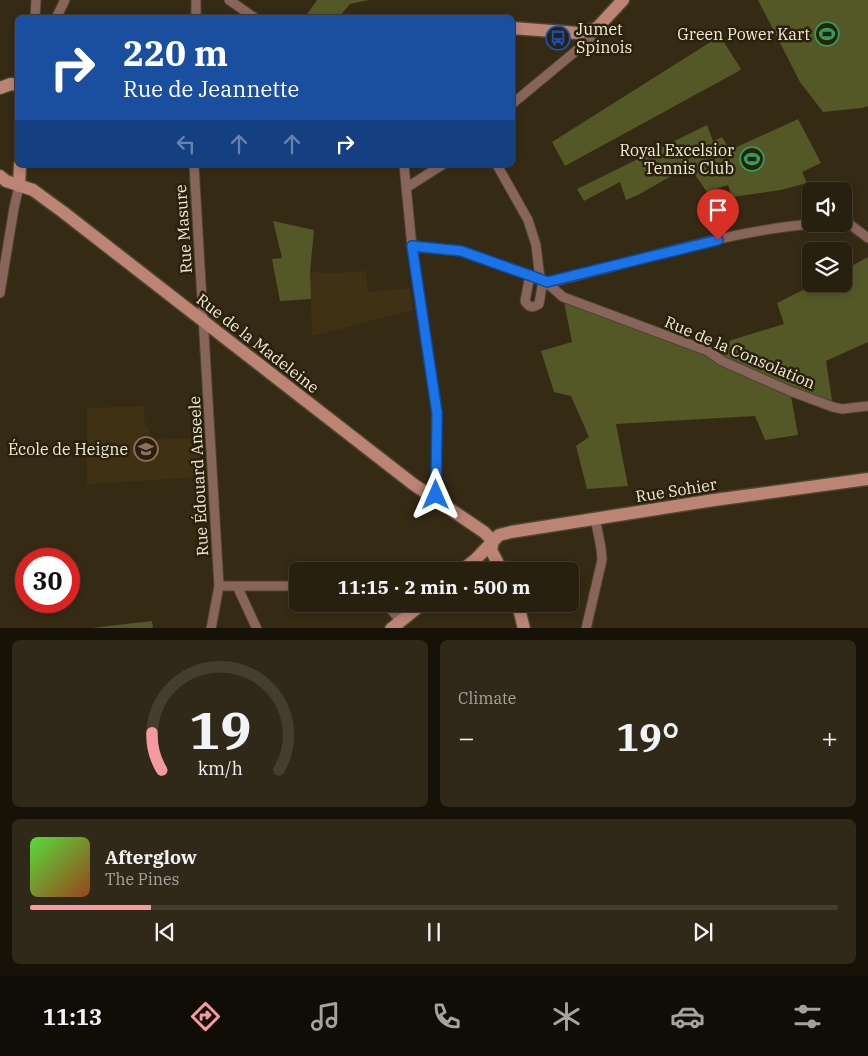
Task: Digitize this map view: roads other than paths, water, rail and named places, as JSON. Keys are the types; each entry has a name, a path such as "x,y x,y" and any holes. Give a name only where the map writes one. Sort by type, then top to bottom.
{"street":[{"path":"35,15 36,0"},
{"path":"58,15 66,0"},
{"path":"196,0 196,15"},
{"path":"230,0 251,15"},
{"path":"515,102 588,41 623,0"},
{"path":"515,28 578,33 598,28"},
{"path":"0,88 15,85"},
{"name":"Rue Masure","path":"194,167 204,321"},
{"path":"404,167 412,246 437,413 436,500"},
{"path":"406,188 439,167"},
{"path":"498,167 528,220 536,245 543,281 540,304 535,307 527,305 525,301 530,275"},
{"path":"0,294 19,186 20,169"},
{"name":"Rue de la Madeleine","path":"0,176 6,178 20,169"},
{"name":"Rue de la Madeleine","path":"0,176 6,181 33,190 63,212 413,484 484,532 492,541"},
{"path":"543,281 736,236 802,225"},
{"path":"852,226 868,238"},
{"name":"Rue de la Consolation","path":"412,246 461,251 530,275 543,281 563,297 708,351 722,360 790,391 833,407 842,413 868,406"},
{"name":"Rue Édouard Anseele","path":"204,321 219,586 211,628"},
{"name":"Rue Sohier","path":"492,541 499,535 512,532 595,518 868,479"},
{"path":"586,628 602,560 595,518"},
{"path":"472,562 492,541"},
{"path":"492,541 491,550 497,562"},
{"path":"219,586 289,586"},
{"path":"237,586 257,628"},
{"path":"390,612 396,625 412,612"},
{"path":"520,612 524,628"}],"place":[{"name":"Green Power Kart","path":"827,34"},
{"name":"Jumet Spinois","path":"558,38"},
{"name":"Royal Excelsior Tennis Club","path":"752,159"},
{"name":"École de Heigne","path":"146,449"}]}
